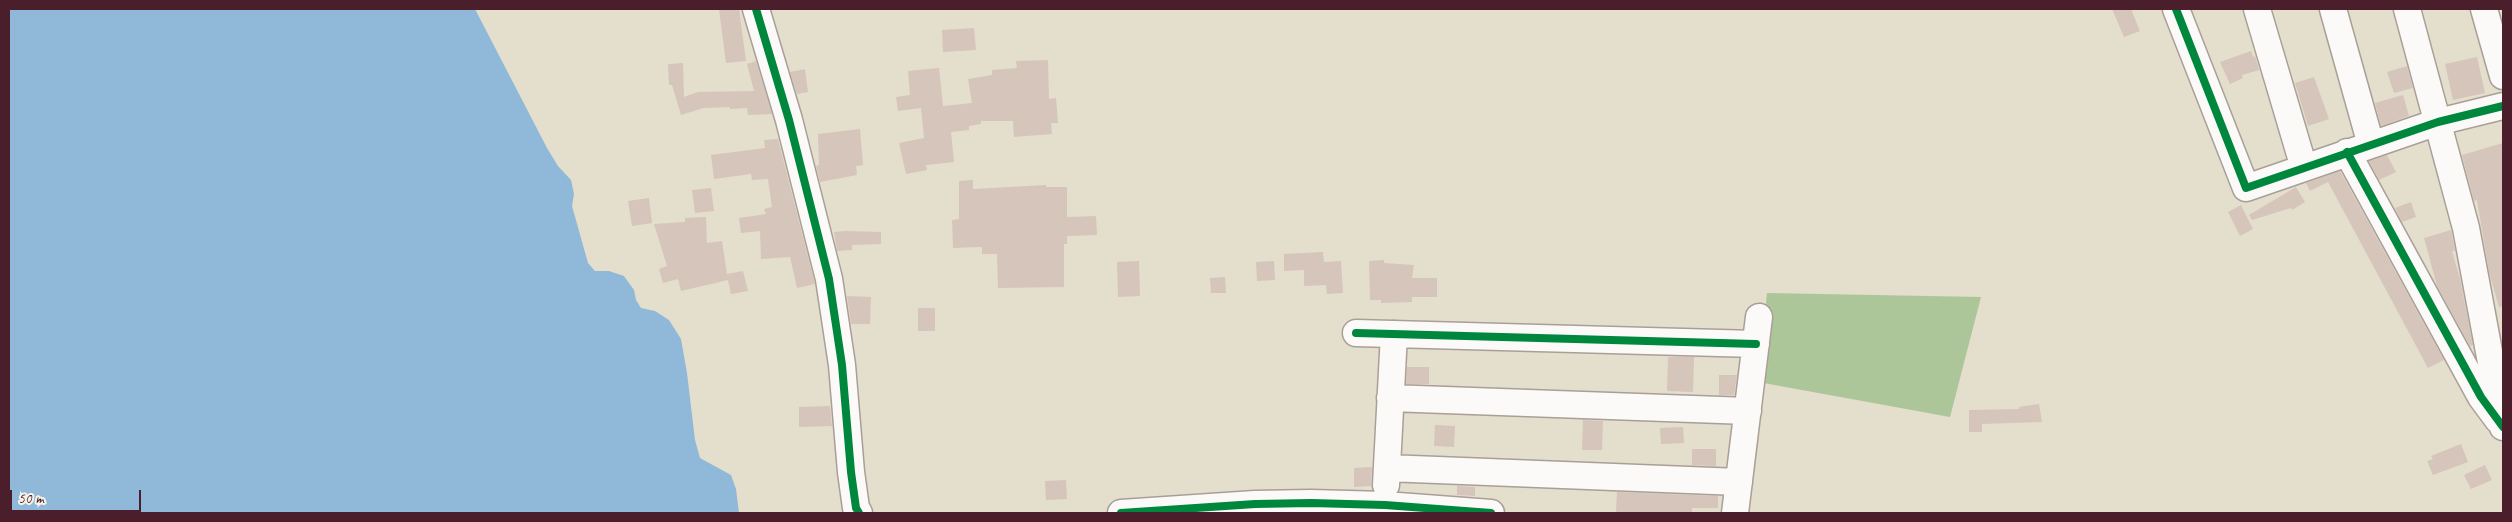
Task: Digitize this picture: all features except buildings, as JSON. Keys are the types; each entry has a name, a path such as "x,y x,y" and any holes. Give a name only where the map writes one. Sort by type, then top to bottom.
{"street":[{"path":"756,9 789,120 829,279 842,365 851,472 856,508 859,513"},
{"path":"2176,9 2246,188 2438,122 2503,106"},
{"path":"2257,9 2304,168"},
{"path":"2332,9 2372,144"},
{"path":"2407,9 2466,228 2503,427"},
{"path":"2484,9 2503,76"},
{"path":"2347,152 2481,398 2503,427"},
{"path":"1735,513 1759,317"},
{"path":"1356,333 1756,344"},
{"path":"1385,505 1394,334"},
{"path":"1390,398 1748,411"},
{"path":"1387,468 1739,482"},
{"path":"1121,513 1255,504 1385,505 1491,513"}],"green space":[{"path":"1767,293 1981,297 1950,417 1758,382"}],"water":[{"path":"9,9 475,9 547,148 558,166 571,180 574,194 572,206 588,263 595,271 609,271 624,276 634,290 636,300 641,308 655,311 669,320 681,339 695,440 700,458 731,475 736,489 739,513 9,513"}],"cycle path":[{"path":"756,9 789,120 829,279 842,365 851,472 856,508 859,513"},
{"path":"2176,9 2246,188 2438,122 2503,106"},
{"path":"2347,152 2481,397 2503,427"},
{"path":"1356,333 1756,344"},
{"path":"1121,513 1255,504 1311,503 1385,505 1491,513"}]}
